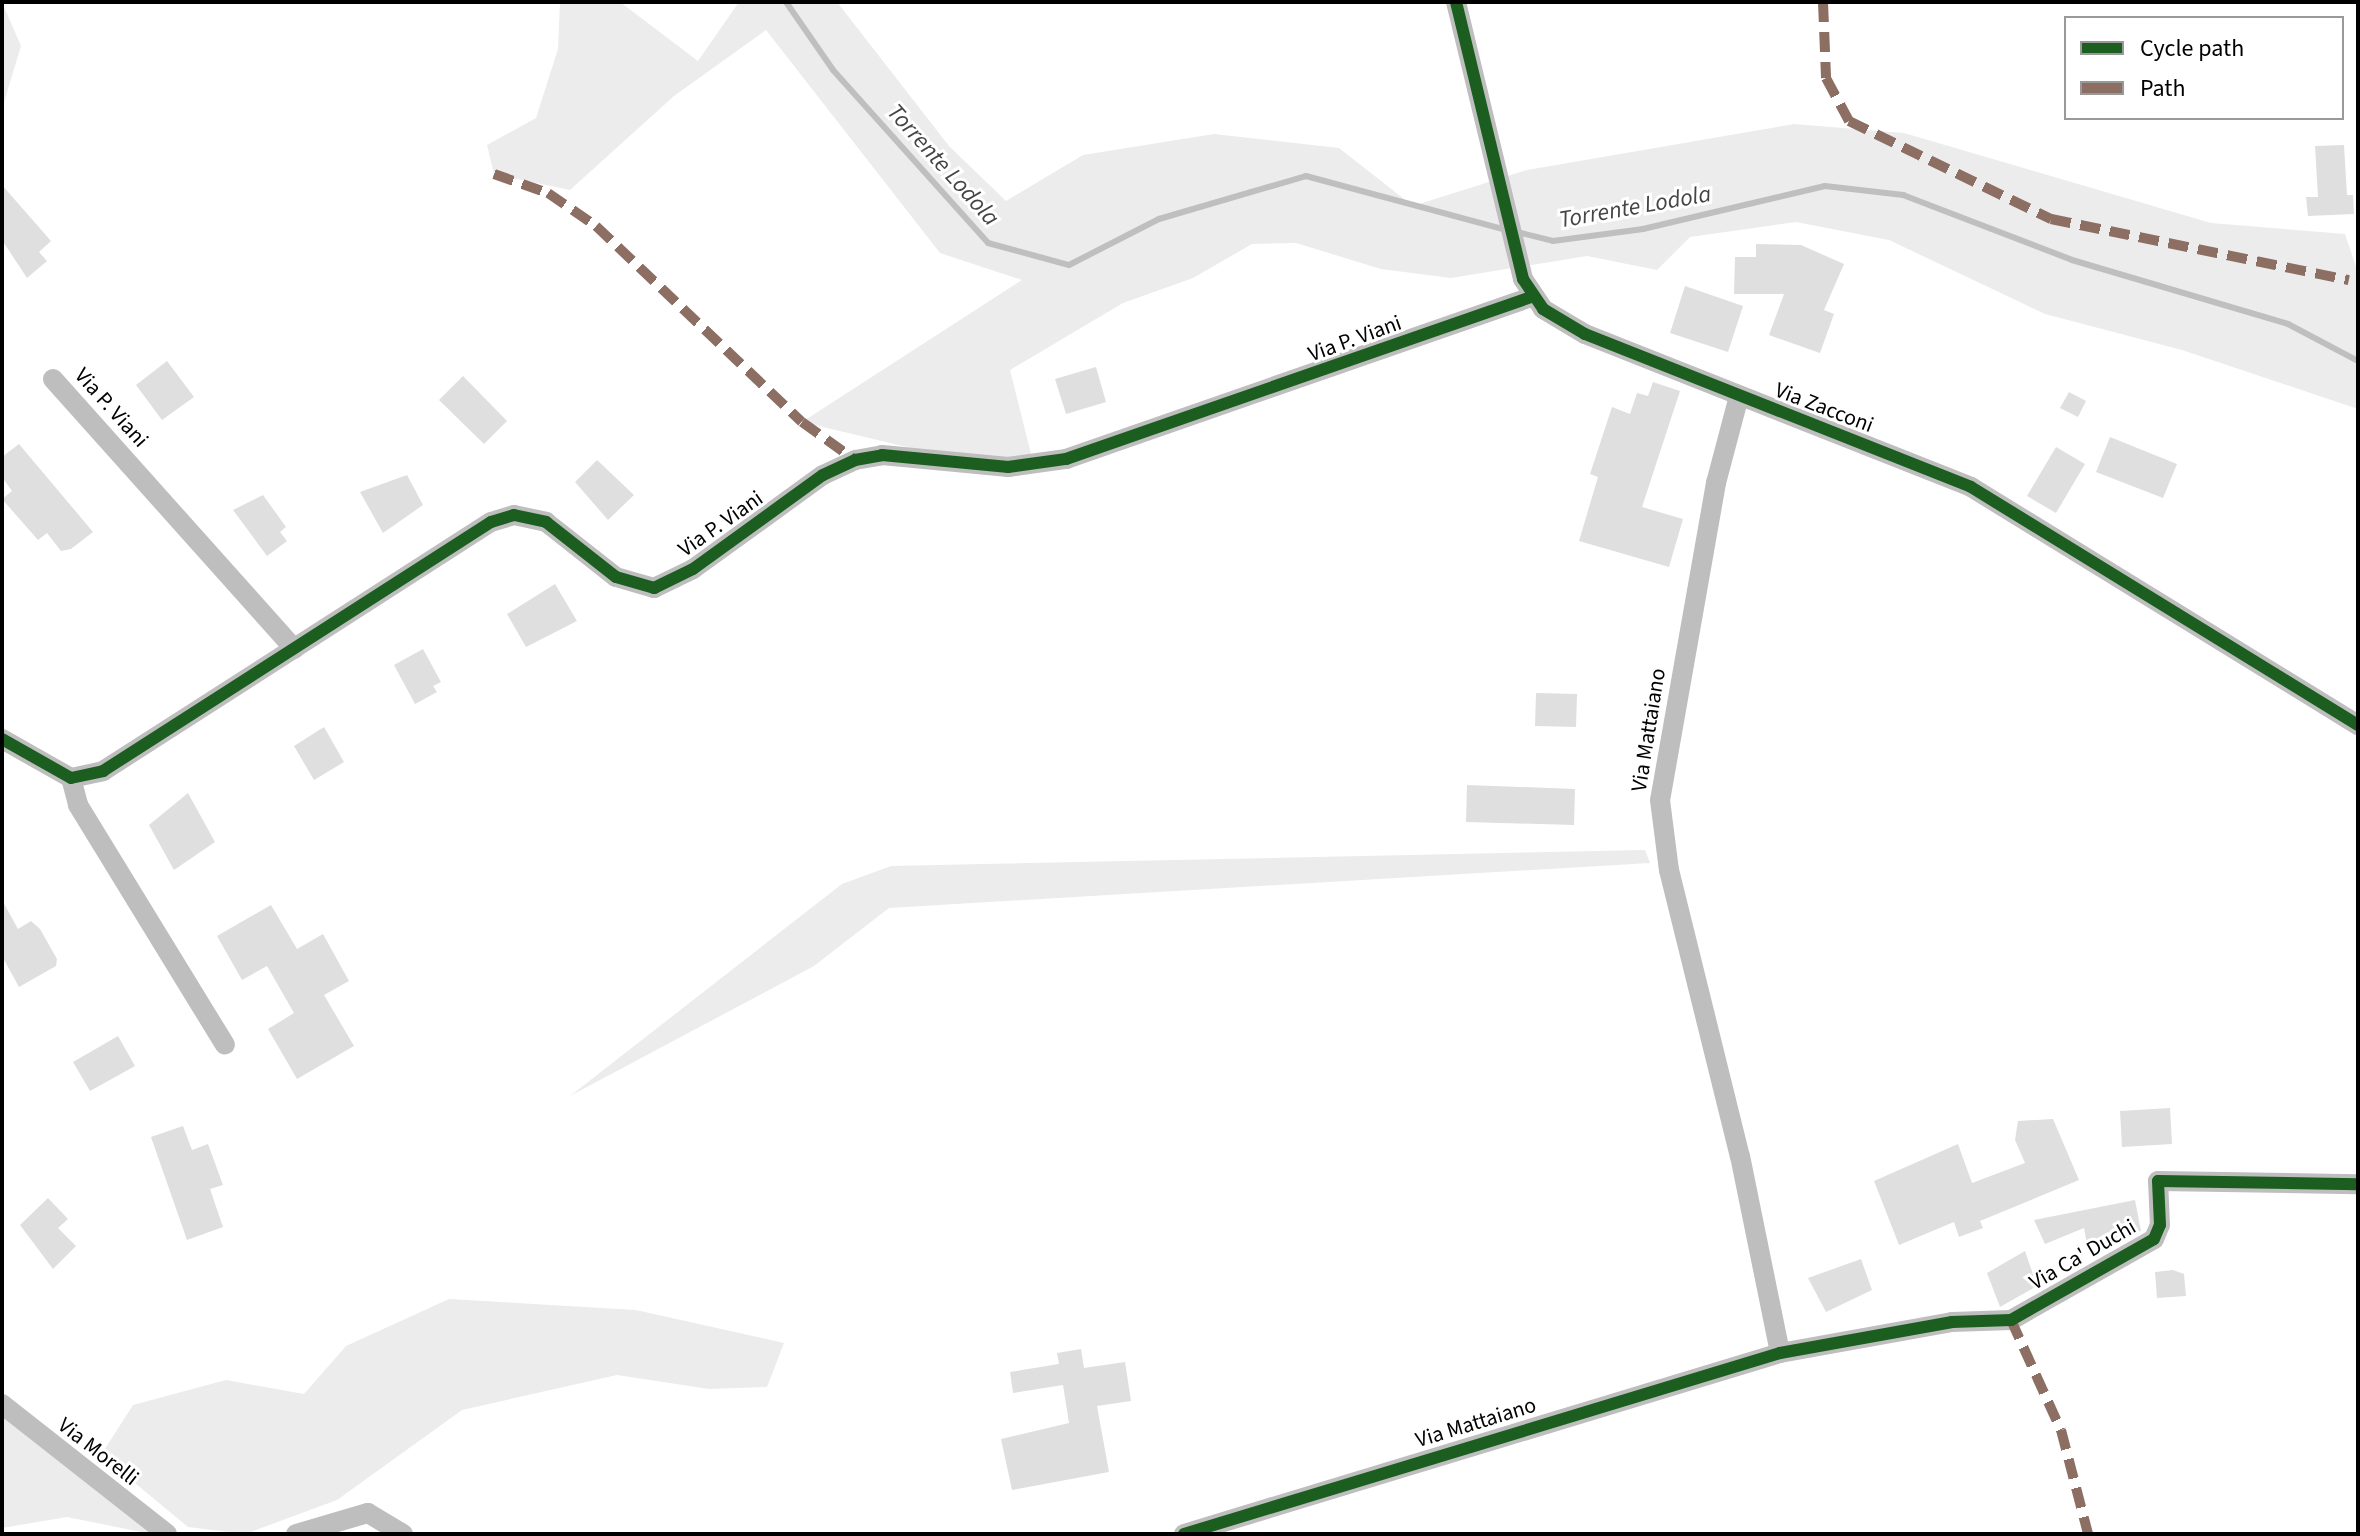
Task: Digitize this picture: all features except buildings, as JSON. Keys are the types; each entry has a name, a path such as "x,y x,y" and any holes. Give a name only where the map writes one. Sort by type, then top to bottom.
{"street":[{"path":"1456,2 1527,288"},
{"name":"Via Zacconi","path":"1527,288 1585,334 1971,487 2358,725"},
{"name":"Via P. Viani","path":"71,778 103,771 491,522 514,515 546,522 616,577 654,588 693,569 823,475 855,460 882,455 1008,467 1066,459 1527,288"},
{"name":"Via P. Viani","path":"53,379 294,649"},
{"name":"Via Mattaiano","path":"1184,1534 1780,1353 1744,1171 1669,870 1660,800 1716,483 1739,396"},
{"path":"2,739 71,778 78,805 225,1045"},
{"name":"Via Ca' Duchi","path":"1780,1353 1952,1322 2011,1320 2154,1239 2160,1225 2158,1181 2358,1184"},
{"name":"Via Morelli","path":"2,1404 167,1534"},
{"path":"296,1534 368,1513 403,1534"}],"shaded area":[{"path":"2,2 21,46 2,109"},
{"path":"560,2 620,2 698,61 739,2 837,2 949,146 1006,201 1083,155 1214,134 1339,148 1413,206 1527,170 1794,124 1904,133 2211,223 2345,234 2358,273 2358,409 2182,350 2045,314 1889,240 1796,222 1690,237 1657,270 1587,256 1451,278 1381,269 1296,243 1252,244 1193,278 1123,303 1010,370 1034,466 978,464 802,422 1022,280 940,253 766,30 674,96 570,190 494,174 487,145 536,118 558,49"},
{"path":"1645,850 1650,863 889,908 814,966 570,1096 842,884 891,866"},
{"path":"449,1299 636,1310 784,1343 767,1387 709,1389 617,1375 462,1410 337,1500 245,1534 188,1527 101,1455 133,1405 226,1380 304,1394 346,1346"},
{"path":"2,1414 26,1430 151,1534 67,1517 2,1528"}],"waterway":[{"name":"Torrente Lodola","path":"786,2 833,70 988,243 1069,265 1159,219 1306,176 1506,230"},
{"name":"Torrente Lodola","path":"1517,232 1553,241 1643,229 1825,186 1903,195 2072,260 2288,324 2358,361"}],"marked path":[{"path":"1823,2 1826,78 1849,121 2051,219 2349,280"},
{"path":"494,174 548,193 596,226 802,422 855,460"},
{"path":"2011,1320 2061,1430 2088,1534"}],"cycle path":[{"path":"1456,2 1523,279 1543,309 1585,334 1971,487 2358,725"},
{"path":"2,739 71,778 103,771 491,522 514,515 546,522 616,577 654,588 693,569 823,475 855,460 882,455 1008,467 1066,459 1532,297"},
{"path":"1184,1534 1780,1353 1952,1322 2011,1320 2154,1239 2160,1225 2158,1181 2358,1184"}]}
